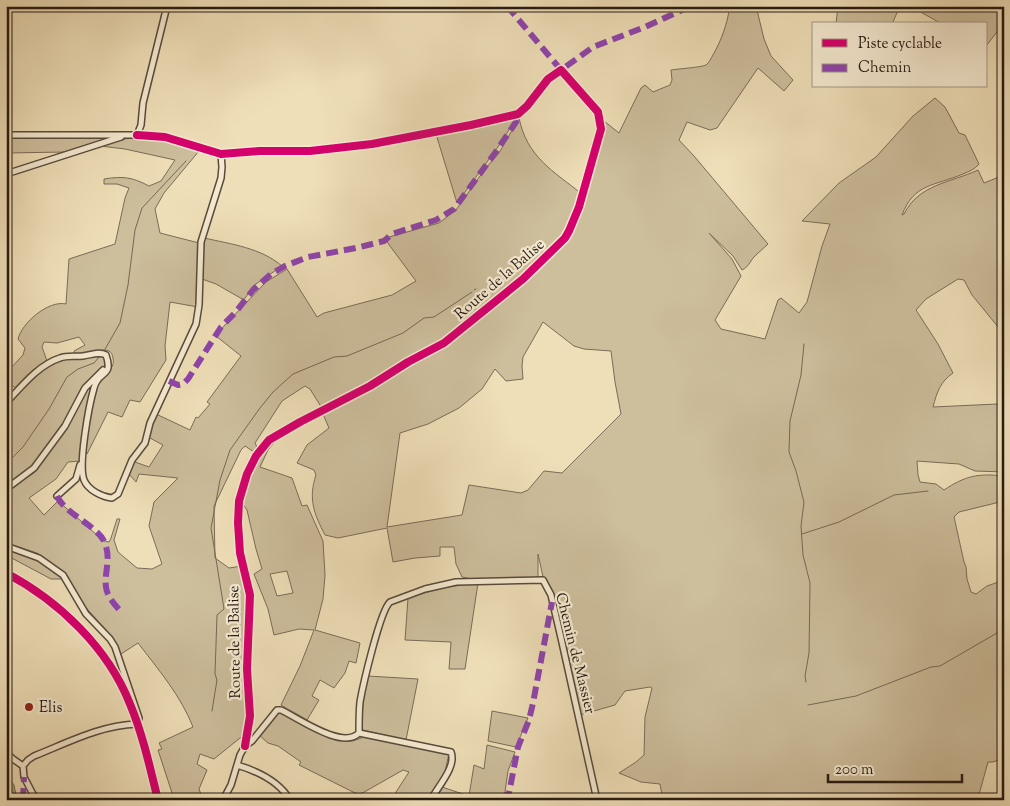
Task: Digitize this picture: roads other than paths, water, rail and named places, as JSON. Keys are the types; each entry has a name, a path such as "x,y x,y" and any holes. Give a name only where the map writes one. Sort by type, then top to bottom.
{"street":[{"path":"137,135 141,125 143,103 167,6"},
{"name":"Route de la Balise","path":"221,154 259,151 310,151 358,146 502,119 522,111 548,79 561,70 598,112 601,124 601,136 595,155 569,231 561,243 539,264 444,343 408,362 370,386 283,431 269,440 255,458 241,491 238,507 240,553 250,595 247,669 250,716 245,746"},
{"path":"6,135 137,135 165,137 221,154 222,167 221,178 201,242 198,315 188,344 150,423 145,443 132,460 118,494 112,498 95,492 87,485 83,475 85,433 94,388 96,382 108,370 107,357 102,353 68,356 50,362 24,384 6,403"},
{"path":"6,174 127,135"},
{"path":"6,489 34,468 66,426 85,388 108,364"},
{"path":"57,496 76,479 80,465 83,462"},
{"path":"6,546 40,558 67,580 86,614 110,639 114,647 139,715 137,724"},
{"path":"6,573 29,586 51,602 83,632 103,656 121,684 137,724 158,800"},
{"name":"Chemin de Massier","path":"358,733 360,704 366,677 386,606 390,602 425,589 456,582 542,580 550,595 561,638 597,800"},
{"path":"223,800 231,785 245,746 252,741 278,709 336,737 354,737 358,733 451,752 452,756 445,780 431,800"},
{"path":"36,800 24,777 23,766 28,760 99,731 127,724 137,724"},
{"path":"6,752 23,766"},
{"path":"237,765 262,775 280,788 290,800"}],"waterway":[{"path":"104,351 120,323 128,285 135,230 142,208 186,161"},
{"path":"212,711 217,680 215,674 217,615 224,609 211,528 220,480 230,450 273,392 293,374 334,357 347,356 403,333 424,318 434,317 472,292"},
{"path":"804,344 801,375 790,421 789,452 804,502 801,526 803,555 810,583 809,653 805,676 806,682"},
{"path":"6,464 23,447 49,409 67,377 78,369 94,363 100,356"},
{"path":"802,534 839,522 894,495 928,491"},
{"path":"808,705 856,696 931,667 940,666 1004,629"}],"place":[{"name":"Elis","path":"29,707"}]}
